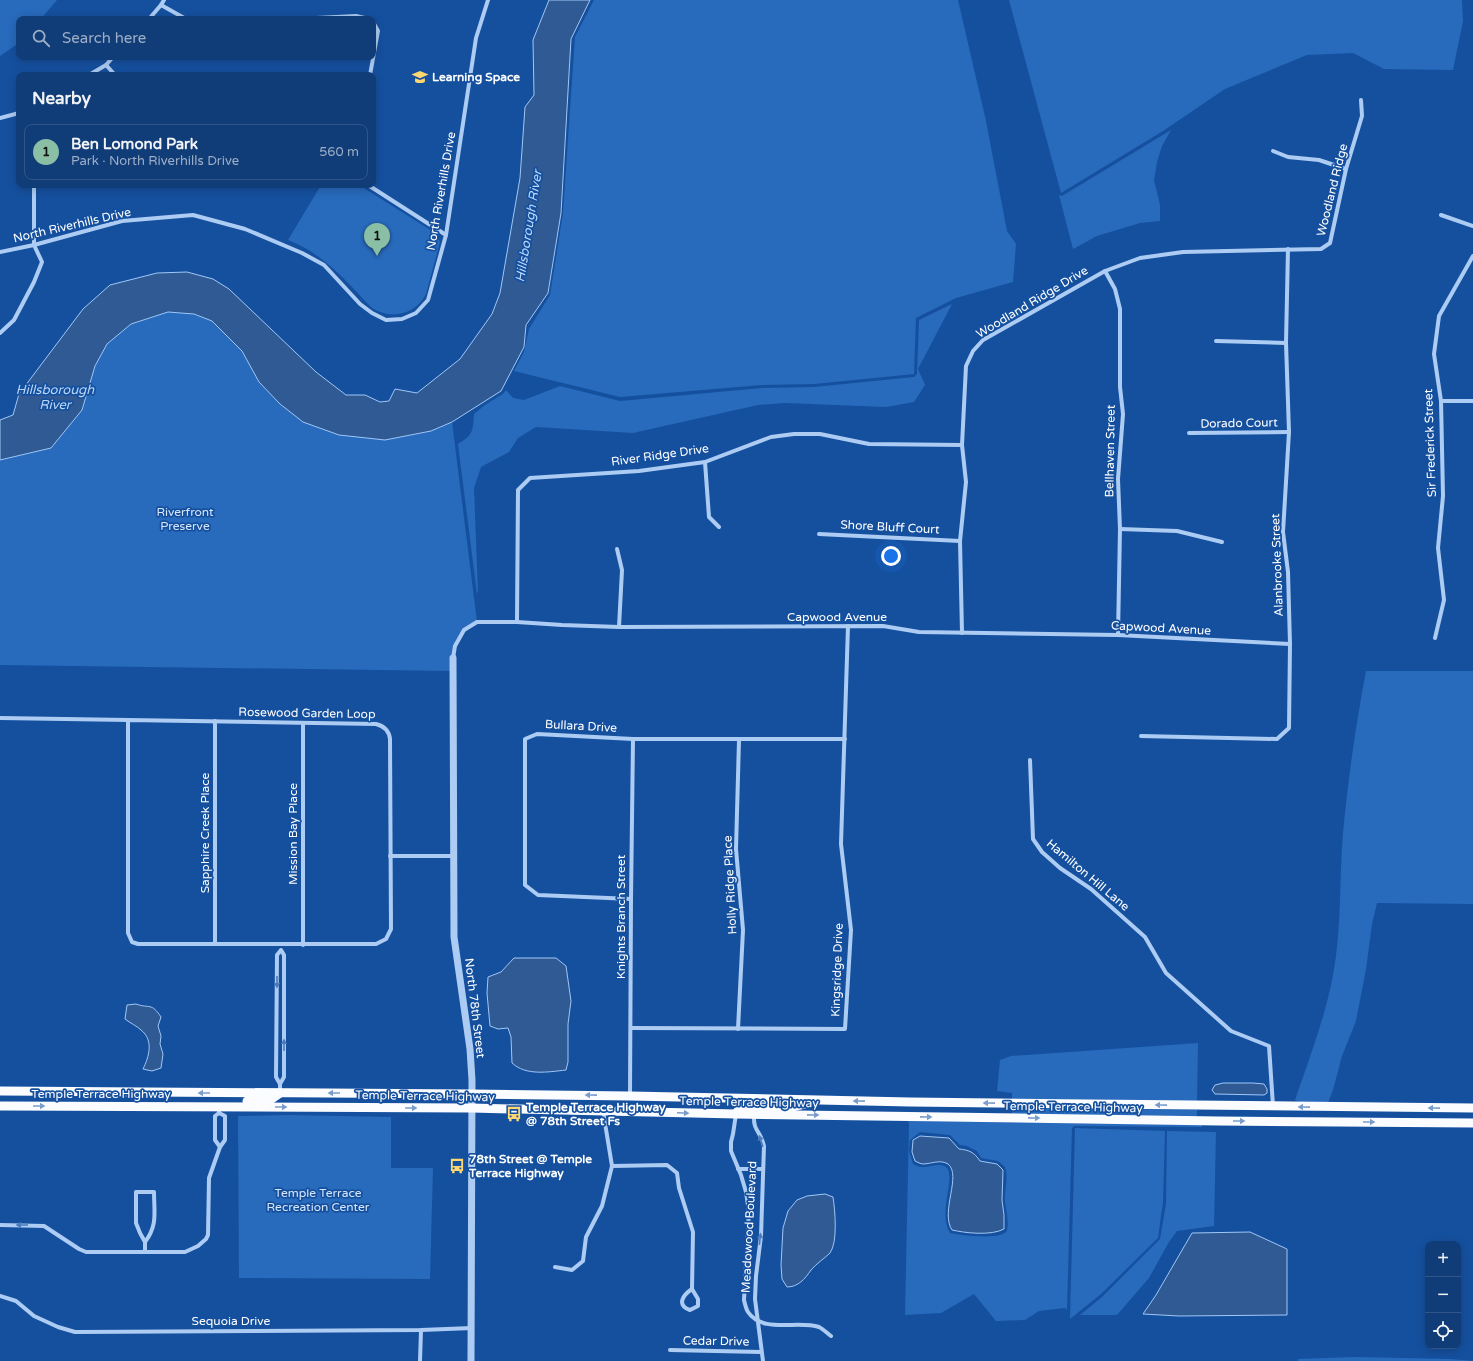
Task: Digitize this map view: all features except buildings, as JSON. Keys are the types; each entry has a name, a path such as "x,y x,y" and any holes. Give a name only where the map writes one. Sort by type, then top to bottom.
{"main road":[{"name":"Temple Terrace Highway","path":"0,1091 280,1088 471,1094 953,1103 1473,1108"},
{"path":"219,1110 223,1101 270,1100 280,1088"},
{"path":"630,1096 630,1111"},
{"path":"736,1114 737,1111 743,1107 794,1107 818,1100"},
{"path":"953,1103 953,1117"},
{"name":"Temple Terrace Highway","path":"0,1106 219,1110 471,1108 736,1114 1200,1121 1473,1123"},
{"path":"1200,1106 1200,1121"}],"street":[{"path":"152,16 164,0"},
{"name":"North Riverhills Drive","path":"0,252 34,245 122,221 193,215 245,229 302,253 324,265 360,304 372,313 386,320 402,319 416,313 428,300 446,235 476,38 488,0"},
{"path":"161,5 181,16"},
{"path":"376,27 378,31 376,42"},
{"path":"94,72 106,65 110,60"},
{"path":"371,72 373,60"},
{"path":"106,65 112,72"},
{"name":"Woodland Ridge","path":"1288,249 1321,249 1330,243 1346,168 1362,116 1361,100"},
{"path":"0,118 16,114"},
{"path":"1274,151 1288,157 1319,160 1346,168"},
{"path":"0,333 14,320 34,282 42,262 34,245 34,188"},
{"path":"373,188 446,235"},
{"path":"1442,215 1473,226"},
{"name":"Woodland Ridge Drive","path":"962,633 960,541 966,482 962,445 966,366 973,351 983,340 1105,271 1140,258 1183,252 1288,249"},
{"name":"Alanbrooke Street","path":"1141,736 1277,739 1289,728 1290,644 1288,572 1283,532 1289,432 1286,343 1288,249"},
{"name":"Sir Frederick Street","path":"1435,638 1444,600 1438,548 1443,496 1441,401 1434,354 1439,316 1473,256"},
{"name":"Bellhaven Street","path":"1105,271 1115,289 1120,309 1120,386 1123,414 1118,479 1120,529 1118,635"},
{"path":"1216,341 1286,343"},
{"path":"1441,401 1473,401"},
{"name":"Dorado Court","path":"1189,434 1289,432"},
{"name":"River Ridge Drive","path":"517,622 518,490 530,478 639,471 704,462 771,437 794,434 820,434 869,444 962,445"},
{"path":"704,462 709,517 719,527"},
{"path":"1120,529 1177,531 1222,542"},
{"name":"Shore Bluff Court","path":"819,534 960,541"},
{"path":"617,549 622,570 619,627"},
{"name":"Capwood Avenue","path":"453,658 455,646 464,630 477,622 517,622 619,627 883,626 919,632 1118,635 1290,644"},
{"name":"Kingsridge Drive","path":"631,1028 845,1029 851,930 841,844 848,626"},
{"name":"North 78th Street","path":"453,658 454,937 470,1049 471,1361"},
{"name":"Rosewood Garden Loop","path":"0,718 303,722 381,725 390,734 391,929 386,940 382,943 303,945"},
{"path":"128,720 128,933 132,942 138,944 215,944 281,947 303,945"},
{"name":"Sapphire Creek Place","path":"215,721 215,944"},
{"name":"Mission Bay Place","path":"303,722 303,945"},
{"name":"Bullara Drive","path":"630,898 538,895 525,885 525,739 537,734 633,739 845,739"},
{"name":"Knights Branch Street","path":"630,1096 630,898 633,739"},
{"name":"Holly Ridge Place","path":"738,1029 743,930 736,849 739,740"},
{"name":"Hamilton Hill Lane","path":"1030,760 1033,839 1042,852 1060,868 1091,889 1145,937 1166,973 1231,1030 1269,1046 1273,1106"},
{"path":"390,856 454,856"},
{"path":"280,1088 276,1077 276,1002 277,955 281,947"},
{"path":"280,1088 284,1077 284,955 281,947"},
{"path":"276,1002 284,1002"},
{"path":"0,1225 44,1226 82,1251 189,1251 206,1239 209,1231 209,1178 220,1147 225,1140 225,1116 219,1110 215,1116 216,1140 220,1147"},
{"path":"555,1267 572,1270 583,1261 586,1237 602,1206 612,1166 603,1110"},
{"name":"Meadowood Boulevard","path":"736,1114 734,1134 731,1142 731,1151 746,1192 749,1212 744,1300 748,1312 757,1320"},
{"name":"Meadowood Boulevard","path":"754,1114 754,1127 762,1138 764,1146 761,1236 755,1299 763,1361"},
{"path":"612,1166 666,1165 677,1173 679,1188 693,1232 692,1289 698,1299 698,1306 690,1310 684,1308 682,1298 692,1289"},
{"path":"738,1170 763,1169"},
{"path":"145,1242 151,1234 153,1228 154,1192 136,1192 136,1223 145,1242 145,1252"},
{"name":"Sequoia Drive","path":"0,1296 16,1301 34,1316 58,1327 75,1332 420,1330 472,1328"},
{"path":"757,1320 768,1324 809,1325 821,1328 831,1336"},
{"path":"420,1330 420,1361"},
{"name":"Cedar Drive","path":"670,1350 761,1352"}],"green space":[{"path":"0,0 57,0 44,16 16,16 16,45 0,56"},
{"path":"594,0 958,0 986,121 1007,231 1016,244 1013,282 956,298 916,318 914,374 814,384 762,385 620,397 514,371 524,352 529,329 550,295 563,213 575,37"},
{"path":"1009,0 1462,0 1463,21 1453,70 1384,69 1353,53 1307,55 1225,89 1163,131 1061,193"},
{"path":"1171,130 1162,146 1157,162 1154,180 1160,205 1160,221 1140,223 1097,236 1073,249 1059,195 1062,196"},
{"path":"319,188 364,188 435,233 440,242 426,294 421,301 416,307 409,311 387,314 372,308 344,278 323,260 312,252 288,240"},
{"path":"952,304 918,369 925,385 914,402 886,407 784,403 758,405 633,433 536,427 518,438 509,452 481,467 474,488 477,594 458,444 467,438 471,432 474,414 503,394 506,390 513,398 524,400 560,386 620,401 762,388 814,387 914,377 917,374 919,320"},
{"name":"Riverfront Preserve","path":"168,312 194,314 212,321 242,351 259,382 280,404 431,431 452,422 477,622 463,632 459,637 455,648 453,671 0,665 0,460 51,448 82,410 95,366 107,344 131,324"},
{"path":"1366,671 1473,671 1473,904 1377,903 1372,924 1366,969 1356,1021 1342,1056 1333,1090 1328,1103 1301,1102 1295,1100 1321,1023 1330,991 1336,957 1345,813"},
{"path":"1198,1043 1197,1101 1012,1099 1012,1093 997,1091 1000,1060 1011,1056"},
{"path":"1012,1108 1197,1110 1197,1117 1012,1114"},
{"name":"Temple Terrace Recreation Center","path":"289,1115 391,1117 391,1168 433,1168 430,1279 239,1278 238,1116"},
{"path":"908,1121 1202,1125 1202,1127 1074,1126 1072,1128 1067,1310 1065,1308 1039,1311 1025,1320 996,1321 974,1294 941,1313 905,1315","holes":["920,1132 950,1135 960,1145 967,1146 977,1151 981,1158 998,1161 1005,1167 1007,1176 1005,1202 1008,1223 1007,1230 1004,1233 990,1236 950,1233 945,1216 949,1172 946,1167 940,1165 922,1167 913,1164 909,1151 910,1140"]},
{"path":"1075,1128 1165,1131 1163,1202 1158,1238 1101,1294 1070,1319"},
{"path":"1167,1131 1216,1132 1214,1226 1177,1231 1169,1242 1149,1278 1117,1315 1080,1315 1102,1297 1160,1239 1166,1204"},
{"path":"1354,1357 1450,1359 1473,1361 1298,1361 1298,1359"}],"water":[{"name":"Hillsborough River","path":"549,0 590,0 571,39 561,213 548,293 526,325 524,347 501,391 452,422 431,431 385,440 339,435 303,422 280,404 259,382 242,351 212,321 194,314 168,312 131,324 107,344 95,366 82,410 51,448 0,460 0,420 13,415 19,394 83,309 110,285 157,273 187,272 213,279 229,289 316,372 346,395 365,395 380,402 389,401 395,389 417,393 460,359 492,314 500,293 520,178 525,107 534,95 533,40"},
{"path":"514,958 556,958 566,966 571,1001 568,1024 568,1062 566,1070 538,1072 524,1070 518,1067 512,1063 511,1037 508,1028 498,1029 490,1026 487,993 488,977 501,972"},
{"path":"136,1004 155,1009 161,1017 158,1026 163,1054 161,1068 152,1071 143,1069 149,1049 148,1039 145,1034 125,1019 127,1005"},
{"path":"1223,1083 1264,1084 1267,1089 1267,1093 1264,1095 1215,1094 1212,1090 1215,1085"},
{"path":"920,1136 949,1138 959,1149 971,1152 976,1155 980,1161 997,1164 1003,1170 1002,1200 1004,1229 992,1233 971,1233 952,1230 948,1214 953,1176 952,1169 945,1163 939,1162 923,1164 915,1161 912,1152 913,1140"},
{"path":"825,1194 833,1197 835,1234 833,1248 830,1253 813,1267 801,1282 795,1286 787,1287 782,1279 781,1265 783,1228 788,1211 797,1200 807,1196"},
{"path":"1250,1232 1287,1249 1287,1315 1179,1316 1143,1314 1156,1295 1192,1233"}],"place":[{"name":"Learning Space","path":"420,77"},
{"name":"Ben Lomond Park","path":"377,256"},
{"name":"Temple Terrace Highway @ 78th Street Fs","path":"514,1114"},
{"name":"78th Street @ Temple Terrace Highway","path":"457,1166"}]}
